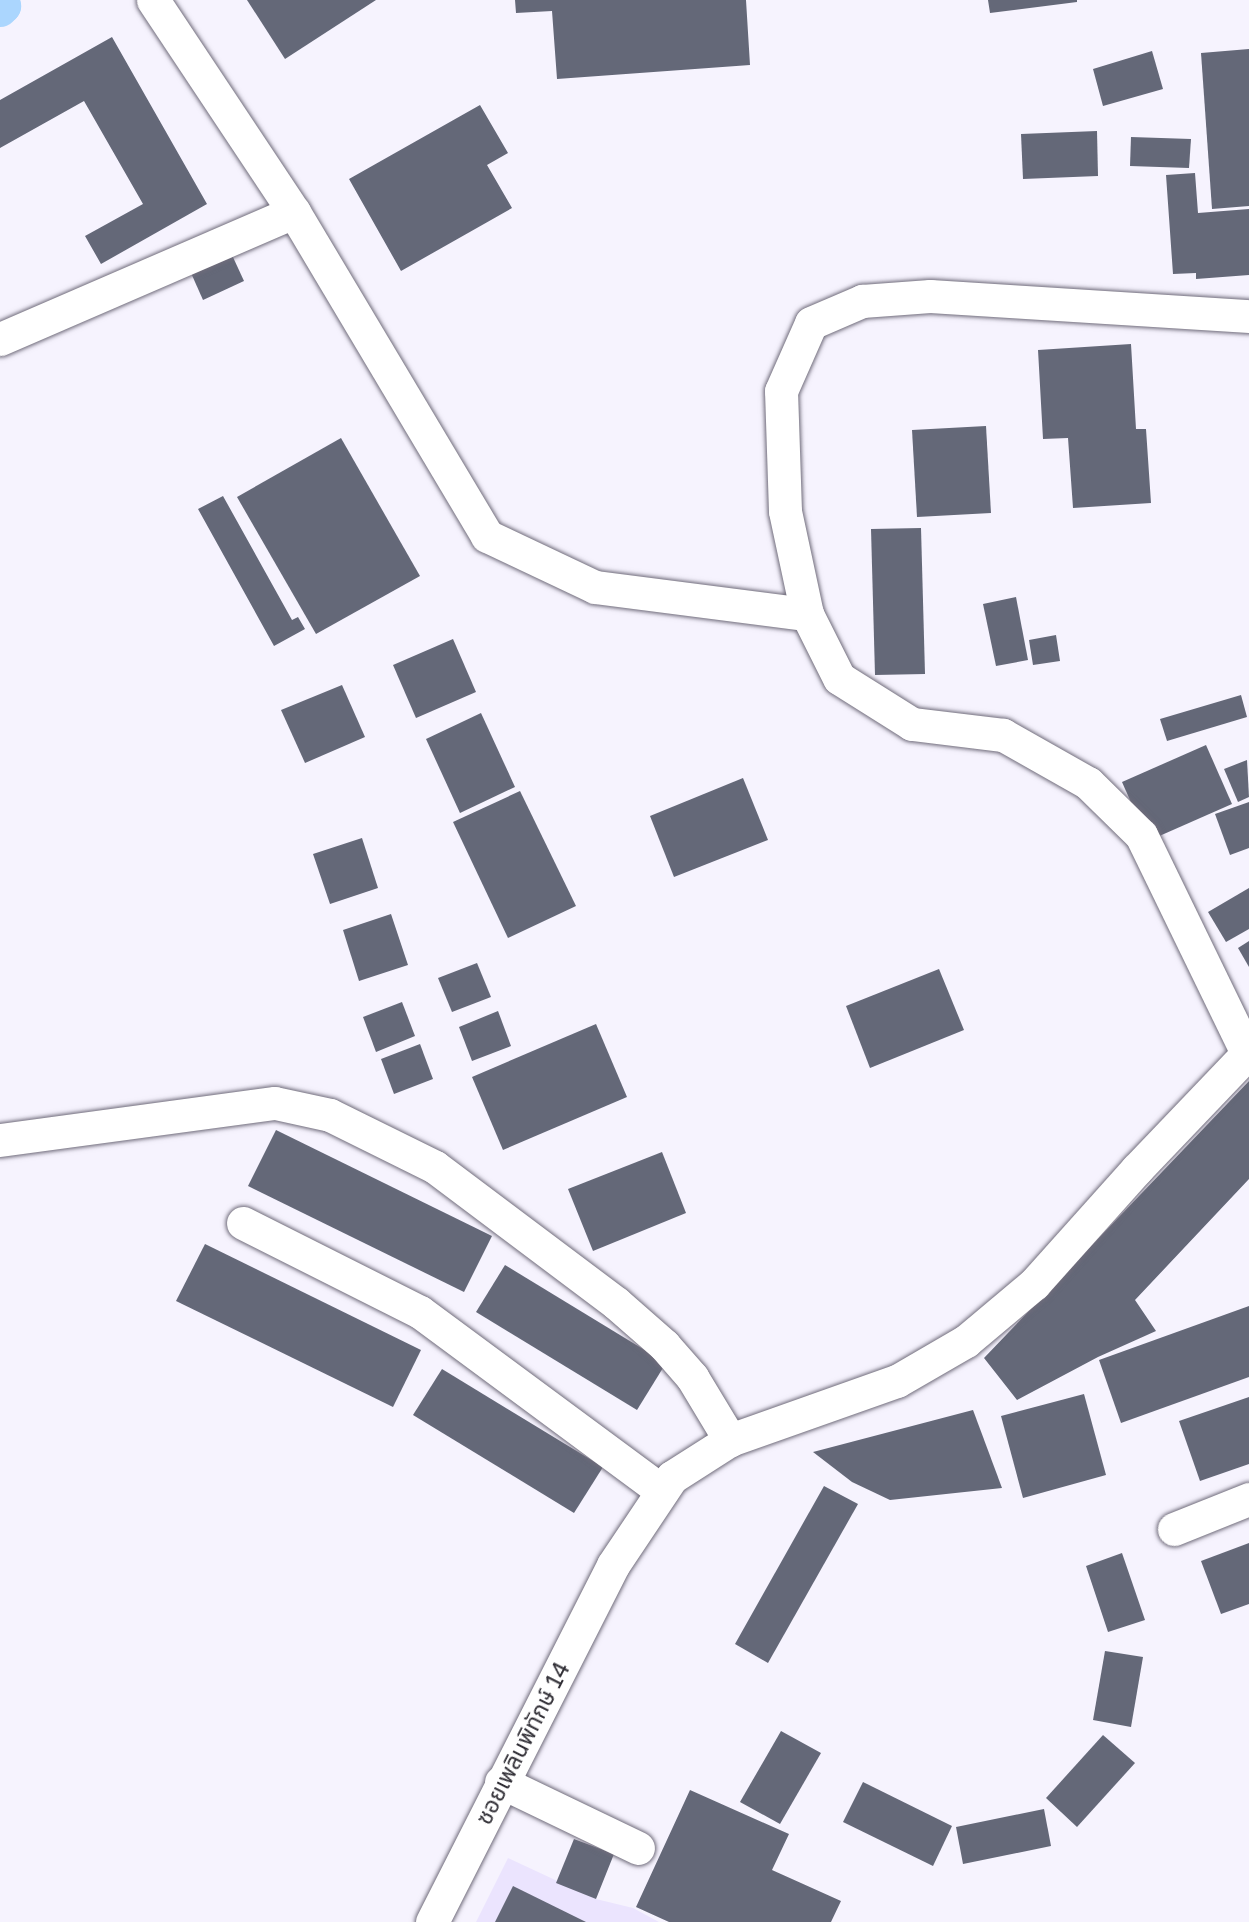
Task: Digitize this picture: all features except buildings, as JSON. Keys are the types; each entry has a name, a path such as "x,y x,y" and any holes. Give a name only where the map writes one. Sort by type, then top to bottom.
{"street":[{"path":"153,0 294,212 487,536 595,587 807,614"},
{"path":"0,339 294,212"},
{"path":"1248,1052 1141,835 1088,783 1003,735 912,724 839,678 807,614 785,511 781,391 811,323 862,301 930,296 1249,316"},
{"name":"ซอยเพลินพิทักษ์ 14","path":"432,1922 613,1565 672,1477 730,1440 897,1381 966,1341 1034,1284 1248,1052"},
{"path":"0,1140 275,1103 330,1115 435,1167 616,1303 664,1345 692,1377 730,1440"},
{"path":"243,1223 420,1312 662,1491"},
{"path":"1174,1529 1249,1499"},
{"path":"501,1782 638,1848"}],"shaded area":[{"path":"508,1858 596,1899 633,1908 659,1922 476,1922"}],"waterway":[{"path":"0,10 4,6 3,0"}]}
